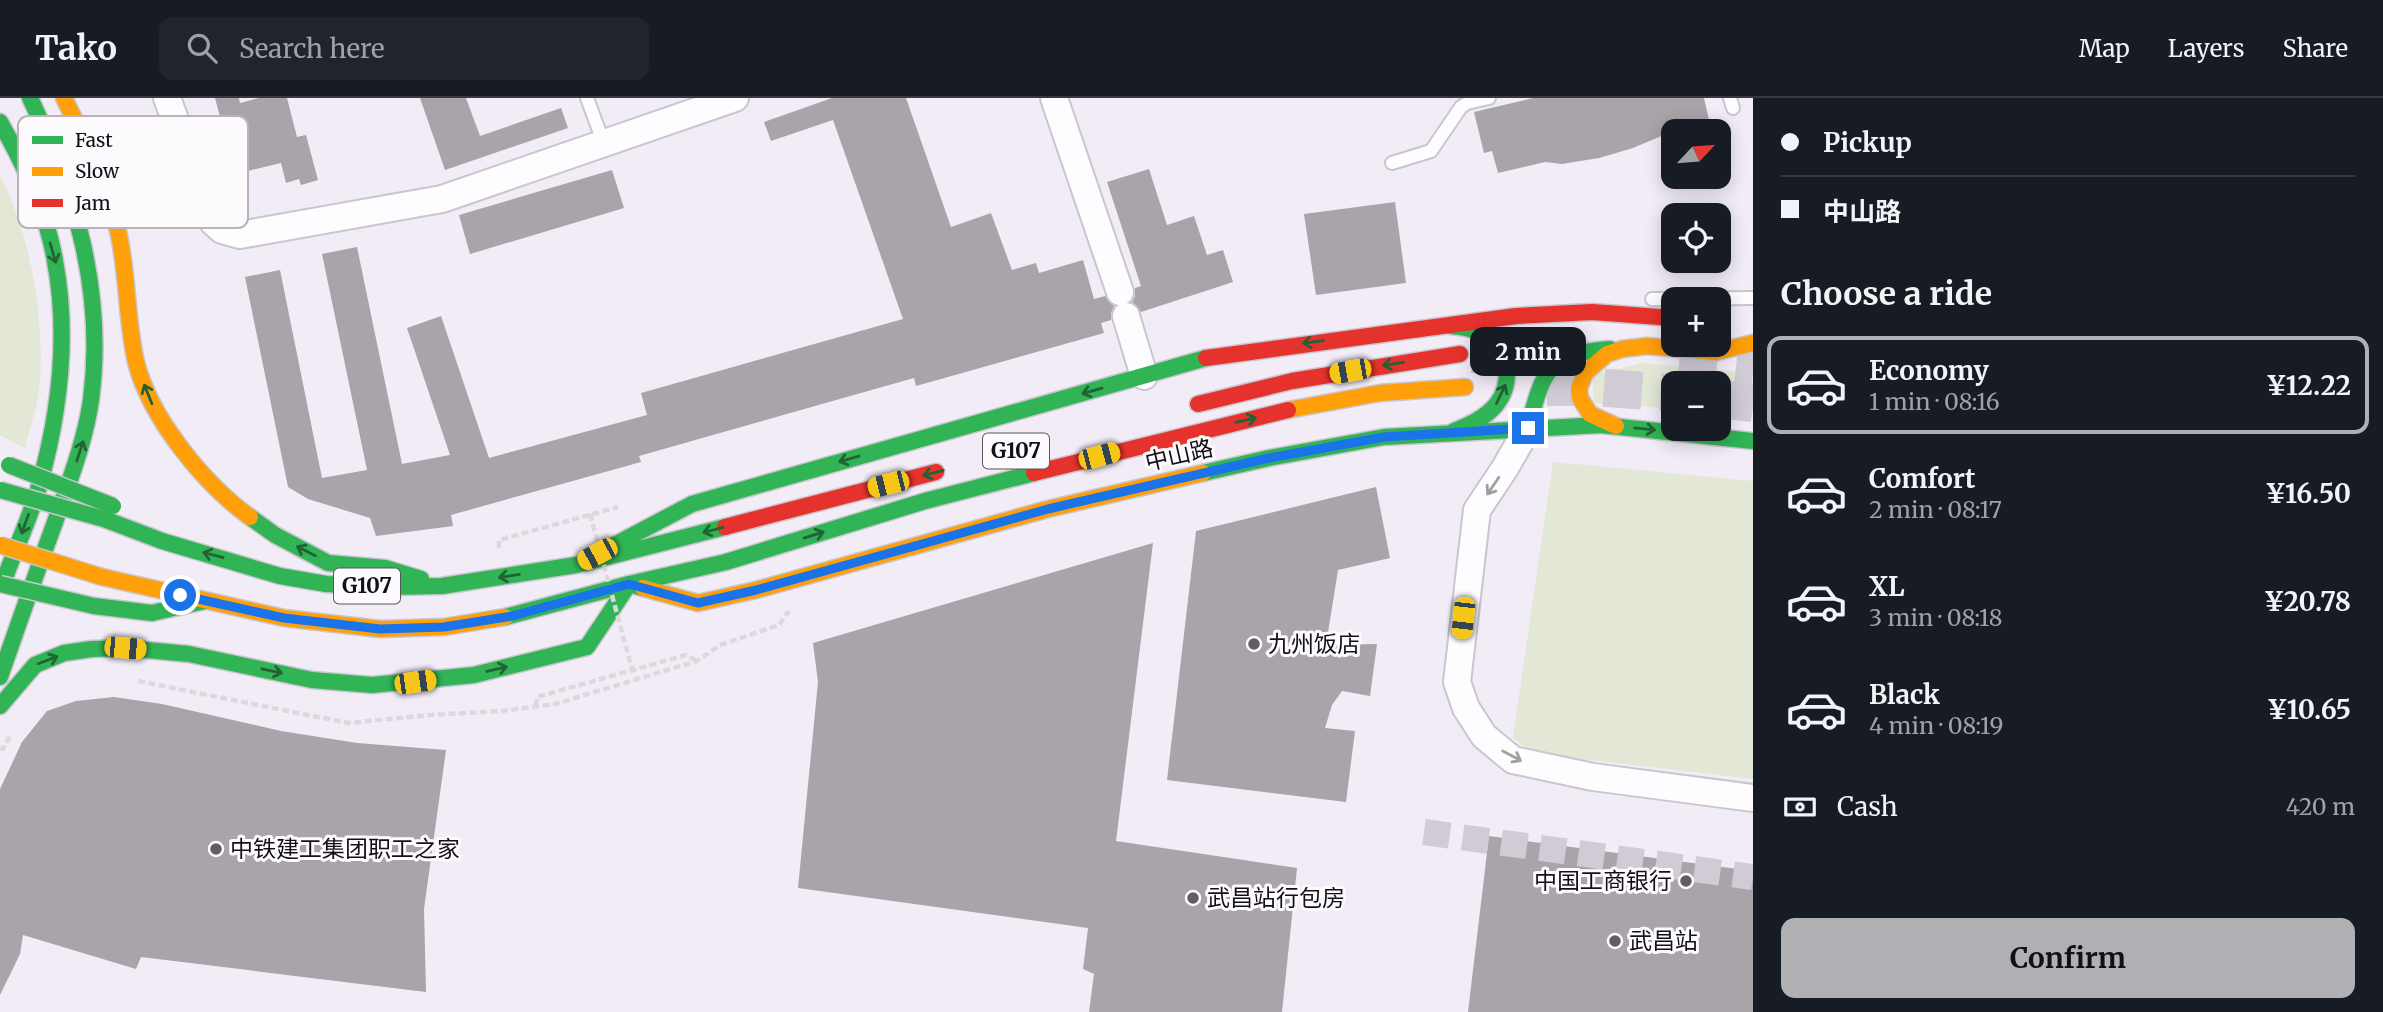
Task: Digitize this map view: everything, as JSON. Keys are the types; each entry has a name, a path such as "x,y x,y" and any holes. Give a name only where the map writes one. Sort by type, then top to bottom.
{"main road":[{"path":"30,98 38,116"},
{"path":"64,98 73,116"},
{"path":"0,122 18,156"},
{"path":"0,591 38,490 53,423 59,375 61,322 56,264 46,228"},
{"path":"0,677 81,447 90,413 96,366 95,319 90,268 81,228"},
{"path":"117,228 136,362 150,402 202,476 233,505 275,535 328,563 385,568 442,586"},
{"path":"576,565 692,503 1208,357 1405,331 1439,320 1592,312 1661,317"},
{"path":"1439,320 1490,337 1504,357 1508,373 1504,394 1490,411 1469,425 1449,433"},
{"path":"1528,428 1545,380 1559,360 1569,355 1635,347 1712,352 1753,342"},
{"path":"1616,426 1598,419 1584,407 1578,390 1583,373 1597,361 1614,351 1635,347"},
{"path":"1181,408 1292,381 1460,354"},
{"name":"G107","path":"0,584 94,606 152,613 205,600 284,618 327,624 380,629 444,627 512,616 629,584 726,562 925,501 1302,407 1367,396 1465,387"},
{"name":"中山路","path":"629,584 698,603 756,590 1048,509 1269,458 1384,437 1601,425 1753,441"},
{"path":"4,463 108,513"},
{"name":"G107","path":"108,513 162,541 280,576 326,584 442,586 576,565 950,468"},
{"path":"0,490 108,513"},
{"path":"0,545 102,577 205,600"},
{"path":"0,706 35,665 64,653 92,649 125,648 189,654 312,680 372,685 474,674 587,647 629,584"}],"street":[{"path":"167,98 174,116"},
{"path":"220,228 240,235 442,199 735,98"},
{"path":"1060,100 1144,376"},
{"path":"1528,428 1506,468 1477,510 1457,682 1483,736 1513,760 1593,777 1753,798"}],"lane":[{"path":"587,98 604,144"},
{"path":"1392,163 1431,151 1461,107 1489,98"},
{"path":"1642,299 1753,298"},
{"path":"1513,304 1604,299"}],"path":[{"path":"498,577 499,540 626,505"},
{"path":"590,514 632,669"},
{"path":"536,706 537,697 632,669 686,655 697,661"}],"green space":[{"path":"0,175 18,220 18,228 21,228 33,275 41,354 39,388 25,448 0,435"},
{"path":"1643,363 1731,371 1661,371 1661,407 1594,403 1592,375"},
{"path":"1731,371 1753,373 1753,413 1731,411"},
{"path":"1553,462 1753,481 1753,779 1532,753 1513,738"}],"building":[{"path":"215,98 239,98 240,103 259,98 287,98 297,137 306,135 318,180 301,185 299,179 286,183 281,163 248,171 248,116 220,116"},
{"path":"420,98 466,98 480,136 561,108 568,128 445,170"},
{"path":"832,98 906,98 951,227 991,213 1012,270 1036,263 1039,273 1083,260 1094,299 1105,296 1114,306 1111,320 1101,323 1104,333 916,386 914,378 639,456 641,462 451,515 453,526 376,536 370,518 308,499 288,487 245,277 280,270 322,478 367,470 322,254 357,247 402,464 450,455 407,328 441,316 489,458 647,415 641,393 903,319 833,120 771,141 764,122"},
{"path":"1533,98 1704,98 1709,119 1661,119 1661,136 1633,148 1599,158 1562,164 1545,162 1498,173 1492,151 1484,153 1474,112"},
{"path":"1149,169 1167,225 1194,216 1207,255 1223,250 1233,282 1141,312 1132,302 1135,288 1141,286 1107,182"},
{"path":"612,170 624,208 470,254 459,215"},
{"path":"1395,202 1406,283 1316,295 1304,214"},
{"name":"九州饭店","path":"1376,487 1390,558 1338,570 1326,645 1377,644 1370,696 1342,691 1332,705 1325,728 1355,731 1346,802 1167,780 1196,531"},
{"path":"1153,543 1116,841 1297,868 1282,1012 1089,1012 1094,974 1083,969 1088,928 798,888 818,682 813,643"},
{"name":"中铁建工集团职工之家","path":"114,697 162,704 281,731 357,743 446,750 424,909 426,992 141,957 136,969 23,935 20,954 0,995 0,789 22,742 47,711 76,701"},
{"name":"武昌站","path":"1489,836 1753,871 1753,1012 1468,1012"}],"tunnel":[{"path":"1472,354 1587,359"},
{"path":"1679,363 1753,372"},
{"path":"1547,387 1661,392"},
{"path":"1731,400 1753,403"},
{"path":"1424,832 1753,877"}],"traffic: fast":[{"path":"30,98 38,116"},
{"path":"0,122 18,155"},
{"path":"4,580 34,501 45,462 60,376 59,289 47,228"},
{"path":"0,677 81,447 91,400 94,321 90,283 78,228"},
{"path":"1451,326 1475,330 1488,336 1501,351 1507,369 1505,388 1492,410 1454,431"},
{"path":"1528,428 1538,392 1551,369 1573,355 1610,349"},
{"path":"601,552 692,504 1206,358"},
{"path":"1203,473 1384,437 1601,425 1753,441"},
{"path":"9,465 113,506"},
{"path":"505,617 726,562 925,501 1034,473"},
{"path":"0,490 104,519"},
{"path":"250,517 275,535 328,563 385,568 421,579"},
{"path":"104,519 162,541 280,576 326,584 386,587 442,586 576,565 725,527"},
{"path":"0,584 94,606"},
{"path":"0,706 35,665 64,653 92,649 125,648 189,654 312,680 372,685 474,675 587,647 629,584 643,588"},
{"path":"94,606 152,613 205,601"}],"traffic: slow":[{"path":"64,98 73,116"},
{"path":"117,228 136,362 153,405 197,468 250,517"},
{"path":"1616,426 1590,414 1580,398 1579,389 1585,373 1607,354 1647,346 1716,352 1753,343"},
{"path":"1288,410 1380,393 1465,387"},
{"path":"643,588 698,603 756,590 1048,509 1203,473"},
{"path":"0,545 102,577"},
{"path":"102,577 284,618 380,629 444,627 505,617"}],"traffic: jam":[{"path":"1206,358 1516,316 1592,312 1661,317"},
{"path":"1198,404 1292,381 1460,354"},
{"path":"1034,473 1288,410"},
{"path":"725,527 936,472"}],"place":[{"name":"九州饭店","path":"1254,644"},
{"name":"中铁建工集团职工之家","path":"216,849"},
{"name":"中国工商银行","path":"1686,881"},
{"name":"武昌站行包房","path":"1193,898"},
{"name":"武昌站","path":"1615,941"}],"route":[{"path":"180,595 284,618 380,629 444,627 512,616 629,584 698,603 756,590 1048,509 1269,458 1384,437 1528,428"}]}
